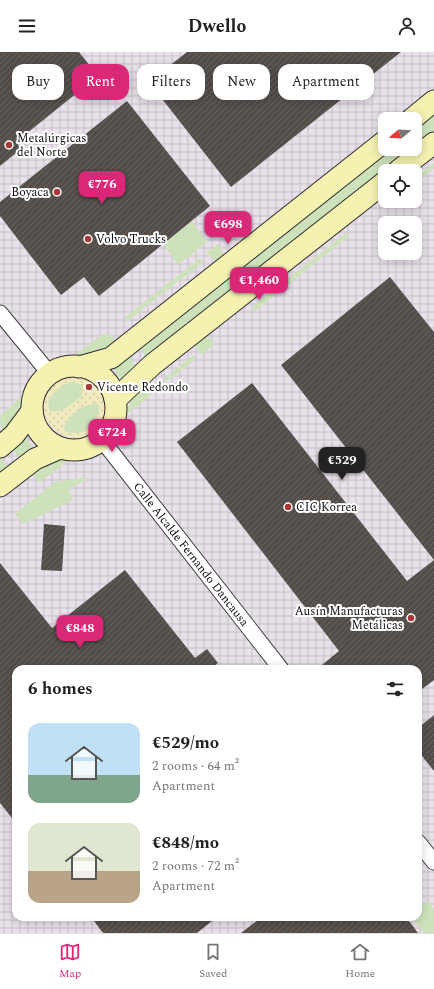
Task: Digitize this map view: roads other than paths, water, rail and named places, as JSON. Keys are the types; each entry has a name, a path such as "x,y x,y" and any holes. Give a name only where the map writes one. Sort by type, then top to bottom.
{"main road":[{"path":"421,112 434,101"},
{"path":"407,164 434,143"},
{"path":"80,367 92,370 103,378 110,388 115,400 114,422 109,432 102,440 93,446 82,450 71,451 60,448 49,442 40,434 34,423 32,411 33,399 37,389 49,373 61,368 80,367 111,358 378,147"},
{"path":"115,400 152,365 378,187"},
{"path":"0,447 14,435 32,411"},
{"path":"0,486 35,459 60,448"}],"street":[{"path":"0,313 49,373"},
{"name":"Calle Alcalde Fernando Dancausa","path":"102,440 278,665"},
{"path":"422,847 434,862"}],"place":[{"name":"Metalúrgicas del Norte","path":"9,145"},
{"name":"Boyaca","path":"57,192"},
{"name":"Volvo Trucks","path":"88,239"},
{"name":"Vicente Redondo","path":"89,387"},
{"name":"CIC Korrea","path":"288,507"},
{"name":"Ausín Manufacturas Metálicas","path":"411,618"}]}
